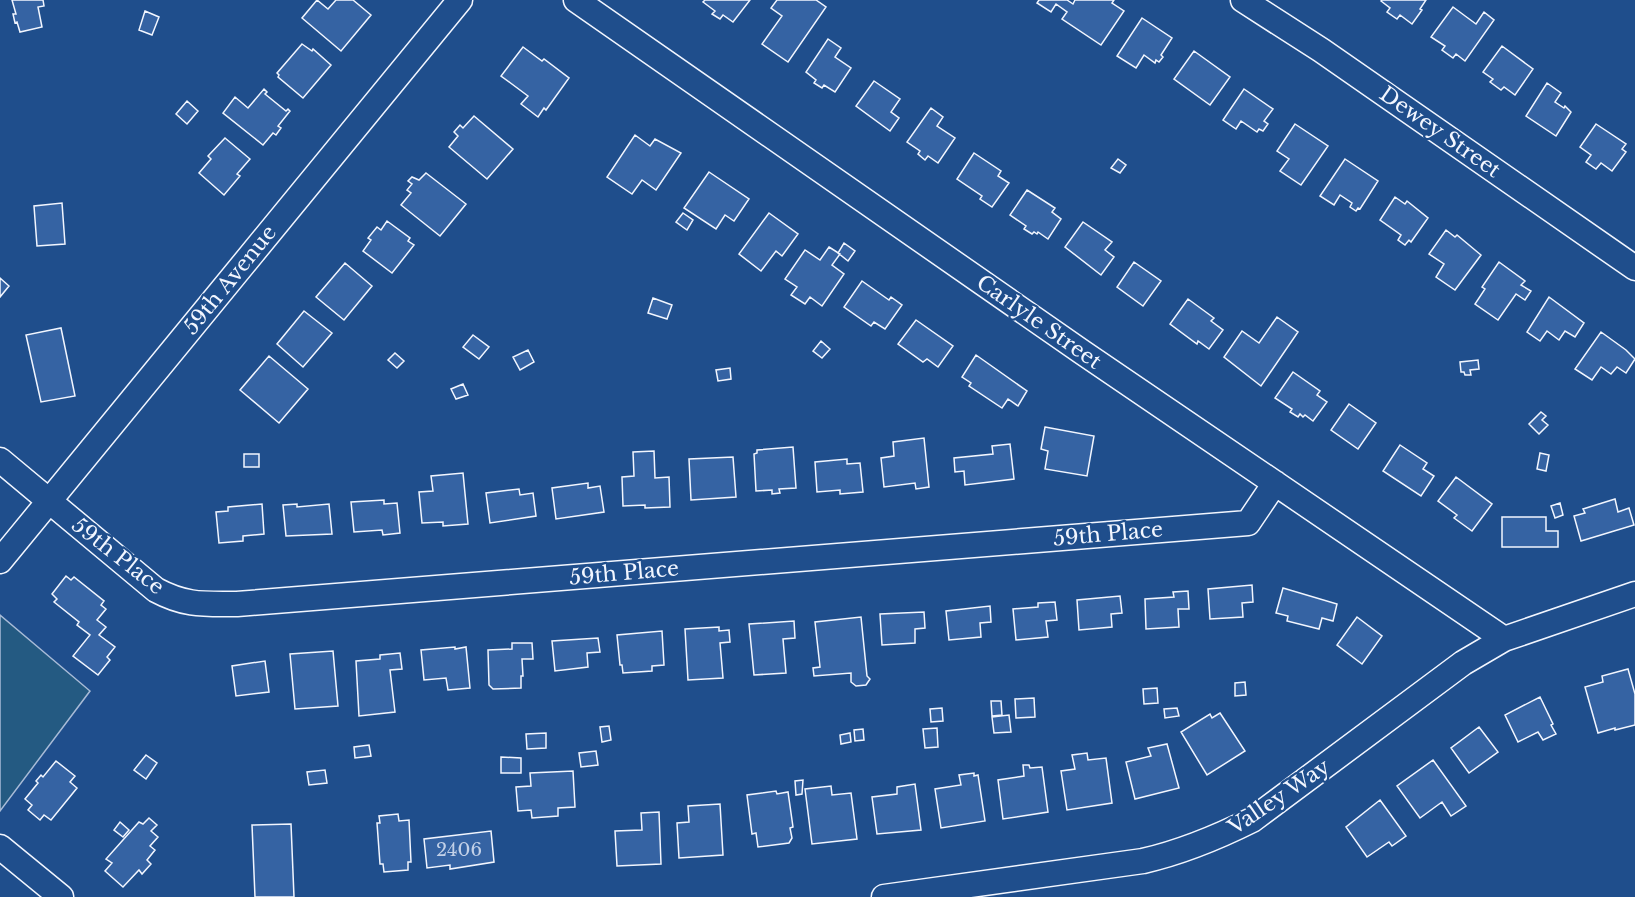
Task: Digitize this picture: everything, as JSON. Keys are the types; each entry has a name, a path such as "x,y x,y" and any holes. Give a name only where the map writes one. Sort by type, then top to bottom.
{"street":[{"name":"59th Avenue","path":"0,561 460,0"},
{"name":"Carlyle Street","path":"576,0 1082,352 1504,639"},
{"name":"Dewey Street","path":"1243,0 1321,50 1635,268"},
{"name":"59th Place","path":"0,460 156,590 179,601 209,604 237,604 1248,523 1275,483"},
{"name":"Valley Way","path":"884,897 1143,861 1181,852 1216,838 1252,820 1463,663 1504,639 1635,594"},
{"path":"0,847 61,897"}],"shaded area":[{"path":"0,615 90,691 0,811"}],"building":[{"path":"12,0 43,0 44,6 38,7 42,27 20,32 17,22 15,23 13,14 16,14"},
{"path":"317,0 328,9 336,0 353,0 371,15 341,51 302,18"},
{"path":"705,0 750,0 733,22 723,15 720,19 712,14 715,11 703,2"},
{"path":"777,0 816,0 826,7 788,62 762,44 782,16 771,8"},
{"path":"1039,0 1067,0 1073,4 1075,0 1114,0 1112,3 1124,11 1101,45 1062,19 1067,12 1056,4 1051,12 1037,3"},
{"path":"1382,0 1426,0 1412,24 1400,15 1397,19 1387,12 1390,8"},
{"path":"1453,7 1476,24 1484,12 1494,20 1465,61 1456,54 1453,58 1442,50 1445,46 1431,37"},
{"path":"145,11 159,17 152,35 139,30"},
{"path":"1142,18 1172,38 1159,62 1156,60 1155,63 1144,55 1136,68 1117,56"},
{"path":"828,39 841,48 835,57 851,68 835,92 824,85 822,88 814,83 816,80 806,72"},
{"path":"302,44 312,51 313,49 331,65 303,98 278,77 277,73"},
{"path":"1502,46 1533,69 1515,95 1504,87 1501,90 1490,82 1493,79 1483,72"},
{"path":"523,47 569,78 546,110 544,108 538,117 521,104 528,96 501,76"},
{"path":"1194,51 1230,77 1210,105 1174,79"},
{"path":"874,81 900,99 891,112 899,118 890,131 856,106"},
{"path":"1547,83 1561,93 1555,102 1564,108 1565,106 1571,112 1556,136 1526,116"},
{"path":"264,89 267,92 265,94 286,111 288,109 290,111 278,126 281,128 276,135 273,133 263,145 223,113 235,97 248,108"},
{"path":"1244,89 1273,109 1264,121 1268,124 1263,131 1259,129 1257,132 1241,121 1236,129 1223,120"},
{"path":"187,101 198,111 187,124 176,114"},
{"path":"931,108 943,117 937,126 955,138 938,163 928,156 925,160 918,154 920,151 907,142"},
{"path":"474,116 513,149 487,179 449,147 458,136 454,132 460,125 463,128"},
{"path":"1295,124 1328,146 1301,185 1280,171 1289,159 1277,151"},
{"path":"1596,124 1626,144 1622,149 1626,152 1612,171 1601,163 1596,169 1586,162 1591,155 1580,147"},
{"path":"635,135 650,146 655,139 681,153 656,190 642,180 632,194 607,177"},
{"path":"225,138 250,159 237,174 240,176 224,195 199,173 211,159 208,156"},
{"path":"974,153 1001,171 998,176 1009,183 992,207 980,199 982,196 957,179"},
{"path":"1118,159 1126,165 1120,173 1111,168"},
{"path":"1345,159 1378,181 1360,209 1356,211 1350,207 1352,203 1340,195 1334,205 1320,196"},
{"path":"709,172 749,199 734,221 725,215 716,229 684,208"},
{"path":"426,173 466,204 440,236 401,205 411,193 407,190 412,184 408,181 412,177 419,180"},
{"path":"1027,190 1055,208 1052,212 1061,219 1048,239 1038,232 1032,234 1024,229 1026,226 1010,215"},
{"path":"1395,197 1405,204 1407,201 1428,218 1411,242 1409,240 1405,245 1398,240 1401,235 1380,220"},
{"path":"62,203 65,244 37,246 34,206"},
{"path":"683,213 693,220 687,230 676,222"},
{"path":"769,213 798,234 782,256 776,251 761,271 739,254"},
{"path":"387,221 410,238 408,241 414,245 392,273 363,251 371,240 368,238 377,227 381,230"},
{"path":"1083,222 1112,242 1105,250 1114,257 1101,275 1065,247"},
{"path":"1446,230 1455,237 1457,235 1481,255 1455,290 1436,277 1444,264 1429,254"},
{"path":"844,243 855,251 848,261 838,253"},
{"path":"829,247 840,254 832,265 844,274 822,306 810,297 805,304 791,295 797,287 785,279 805,250 820,260"},
{"path":"1134,262 1161,281 1143,306 1117,287"},
{"path":"1499,262 1525,281 1521,285 1531,291 1525,300 1516,294 1498,320 1475,304 1485,289 1482,287"},
{"path":"345,263 372,286 344,320 316,297"},
{"path":"0,278 9,286 0,297"},
{"path":"862,281 889,300 891,297 902,305 885,329 874,322 871,326 844,307"},
{"path":"1549,297 1584,323 1575,337 1565,331 1559,340 1547,331 1540,341 1527,332"},
{"path":"653,298 672,305 667,319 648,313"},
{"path":"1188,299 1214,318 1211,321 1223,330 1209,349 1198,341 1197,344 1170,324"},
{"path":"304,311 332,333 303,367 277,344"},
{"path":"1277,317 1298,332 1261,386 1224,357 1242,331 1259,343"},
{"path":"916,320 953,346 938,367 927,359 923,362 898,344"},
{"path":"61,328 75,396 41,402 26,335"},
{"path":"1601,332 1635,359 1626,373 1617,367 1611,374 1601,367 1592,380 1575,369"},
{"path":"473,335 489,347 479,359 463,347"},
{"path":"821,341 830,349 822,358 813,351"},
{"path":"528,350 534,362 520,370 513,357"},
{"path":"395,353 404,361 397,368 388,360"},
{"path":"976,355 1027,391 1018,406 1008,399 1002,408 969,386 971,383 962,377"},
{"path":"269,356 308,389 279,423 240,390"},
{"path":"1478,360 1479,369 1470,370 1471,375 1461,372 1460,362"},
{"path":"730,368 731,379 718,381 716,370"},
{"path":"1293,372 1320,391 1317,395 1327,402 1313,421 1305,415 1303,417 1300,414 1298,417 1290,412 1292,409 1275,398"},
{"path":"463,384 468,395 456,399 451,389"},
{"path":"1349,404 1376,423 1358,449 1331,430"},
{"path":"1541,412 1546,416 1542,420 1548,425 1539,434 1529,424"},
{"path":"1045,427 1094,436 1087,476 1045,469 1048,451 1041,449"},
{"path":"924,438 929,487 916,489 915,483 884,487 881,458 894,456 893,442"},
{"path":"1010,444 1014,479 965,485 964,471 955,472 954,458 993,454 992,446"},
{"path":"1400,445 1427,463 1423,469 1434,476 1421,496 1383,471"},
{"path":"793,447 796,488 779,489 780,493 772,494 772,490 756,491 754,454 757,450"},
{"path":"654,451 655,478 669,477 670,507 623,506 622,477 634,476 633,452"},
{"path":"1540,453 1549,455 1546,471 1537,469"},
{"path":"244,454 259,454 259,467 244,467"},
{"path":"733,457 736,497 691,500 689,459"},
{"path":"847,459 847,464 860,463 863,492 840,494 840,490 817,492 815,462"},
{"path":"463,473 468,524 443,526 443,522 422,523 419,492 433,491 431,476"},
{"path":"1456,477 1492,504 1472,531 1454,518 1457,515 1438,501"},
{"path":"588,483 588,488 600,486 604,512 556,519 552,488"},
{"path":"519,489 520,495 533,493 536,516 490,523 486,493"},
{"path":"1615,499 1618,512 1629,508 1634,525 1581,541 1574,516 1585,513 1583,509"},
{"path":"384,500 384,504 397,503 400,533 383,535 382,530 354,532 351,502"},
{"path":"1560,503 1563,515 1555,518 1551,506"},
{"path":"262,504 264,534 243,536 243,541 219,543 216,512 228,511 228,507"},
{"path":"297,504 297,507 329,504 332,534 286,536 283,505"},
{"path":"1502,517 1546,517 1546,531 1558,531 1558,547 1502,547"},
{"path":"66,576 71,580 74,577 104,601 101,605 106,609 97,620 106,627 99,635 115,647 107,657 110,660 98,675 73,656 90,635 77,625 79,622 54,602 57,599 52,594"},
{"path":"1252,585 1253,602 1242,603 1243,617 1210,619 1208,589"},
{"path":"1283,588 1337,604 1333,621 1322,618 1319,629 1287,621 1288,616 1276,613"},
{"path":"1188,591 1189,609 1178,609 1179,627 1146,629 1145,599 1174,597 1173,592"},
{"path":"1120,596 1122,613 1111,614 1112,627 1079,630 1077,600"},
{"path":"1055,602 1057,620 1046,621 1048,637 1016,640 1013,609 1038,607 1038,603"},
{"path":"990,606 991,622 980,623 981,637 949,640 946,611"},
{"path":"924,612 925,628 915,629 915,643 882,645 880,614"},
{"path":"861,617 867,676 870,679 866,685 856,686 851,682 851,673 814,676 813,668 820,667 815,622"},
{"path":"1357,617 1382,636 1362,664 1337,645"},
{"path":"794,621 795,638 783,639 786,673 754,675 749,624"},
{"path":"719,627 719,631 729,630 730,642 720,643 723,678 688,680 685,629"},
{"path":"662,631 664,665 652,666 652,671 623,673 617,635"},
{"path":"598,638 600,652 587,653 588,667 555,671 552,641"},
{"path":"512,643 532,643 533,659 522,659 521,688 493,689 489,685 488,650 512,649"},
{"path":"455,647 455,649 466,647 470,688 448,690 446,678 424,680 421,650"},
{"path":"333,651 338,706 295,709 290,654"},
{"path":"400,653 402,669 390,670 395,712 359,716 356,661 380,659 380,655"},
{"path":"265,661 269,692 236,696 232,666"},
{"path":"1628,669 1635,694 1635,725 1598,733 1585,687 1603,682 1602,676"},
{"path":"1245,682 1246,695 1235,696 1235,683"},
{"path":"1157,688 1158,703 1144,704 1143,689"},
{"path":"1540,697 1556,734 1543,740 1538,732 1518,742 1505,715"},
{"path":"1034,698 1035,717 1016,718 1015,699"},
{"path":"991,701 1001,701 1002,715 992,716"},
{"path":"942,708 943,721 931,722 930,709"},
{"path":"1177,708 1179,716 1165,718 1164,709"},
{"path":"1220,713 1245,751 1207,775 1181,732 1210,714 1212,718"},
{"path":"1009,715 1011,732 994,733 992,717"},
{"path":"609,726 611,740 602,742 600,727"},
{"path":"1479,727 1498,752 1469,773 1451,748"},
{"path":"937,728 938,747 925,748 923,729"},
{"path":"863,729 864,740 855,741 854,730"},
{"path":"546,733 546,748 527,749 526,734"},
{"path":"850,733 851,742 841,744 840,735"},
{"path":"1167,744 1179,788 1135,799 1126,762 1151,756 1148,748"},
{"path":"369,745 371,756 355,758 354,747"},
{"path":"596,751 598,765 581,767 579,753"},
{"path":"1087,753 1088,760 1106,758 1112,803 1067,810 1061,771 1075,769 1072,755"},
{"path":"146,755 157,763 146,779 134,770"},
{"path":"501,757 521,758 521,773 501,773"},
{"path":"1433,760 1466,806 1451,816 1442,802 1420,818 1397,786"},
{"path":"56,761 75,776 70,782 77,788 51,820 44,815 40,820 28,810 32,805 25,799 38,783 36,781 41,775 43,777"},
{"path":"1023,765 1029,765 1030,768 1042,767 1048,812 1003,819 998,780 1024,776"},
{"path":"325,770 327,783 309,785 307,772"},
{"path":"573,771 575,807 558,808 558,816 532,818 531,810 518,811 516,787 531,786 530,773"},
{"path":"974,773 974,776 978,775 985,821 941,828 935,789 961,785 959,775"},
{"path":"803,780 802,794 796,795 795,781"},
{"path":"915,784 921,830 877,834 872,797 897,794 897,787"},
{"path":"831,786 832,795 851,793 857,839 812,844 805,789"},
{"path":"776,791 777,794 788,792 793,827 790,828 792,838 789,843 758,847 756,833 752,834 747,795"},
{"path":"1380,800 1406,836 1392,846 1389,842 1367,857 1346,827"},
{"path":"720,804 723,855 679,858 677,823 689,822 688,806"},
{"path":"659,812 661,864 617,866 615,831 642,830 641,813"},
{"path":"398,814 399,821 409,820 411,862 408,862 408,870 384,872 383,864 380,864 377,823 380,823 379,816"},
{"path":"149,818 157,825 151,831 158,837 150,846 155,850 147,860 151,864 142,874 139,870 123,887 105,871 112,863 106,859 139,822 143,824"},
{"path":"120,822 129,830 123,837 114,830"},
{"path":"291,824 294,897 255,897 252,825"},
{"path":"491,831 494,862 450,869 450,865 427,868 424,839"}]}
